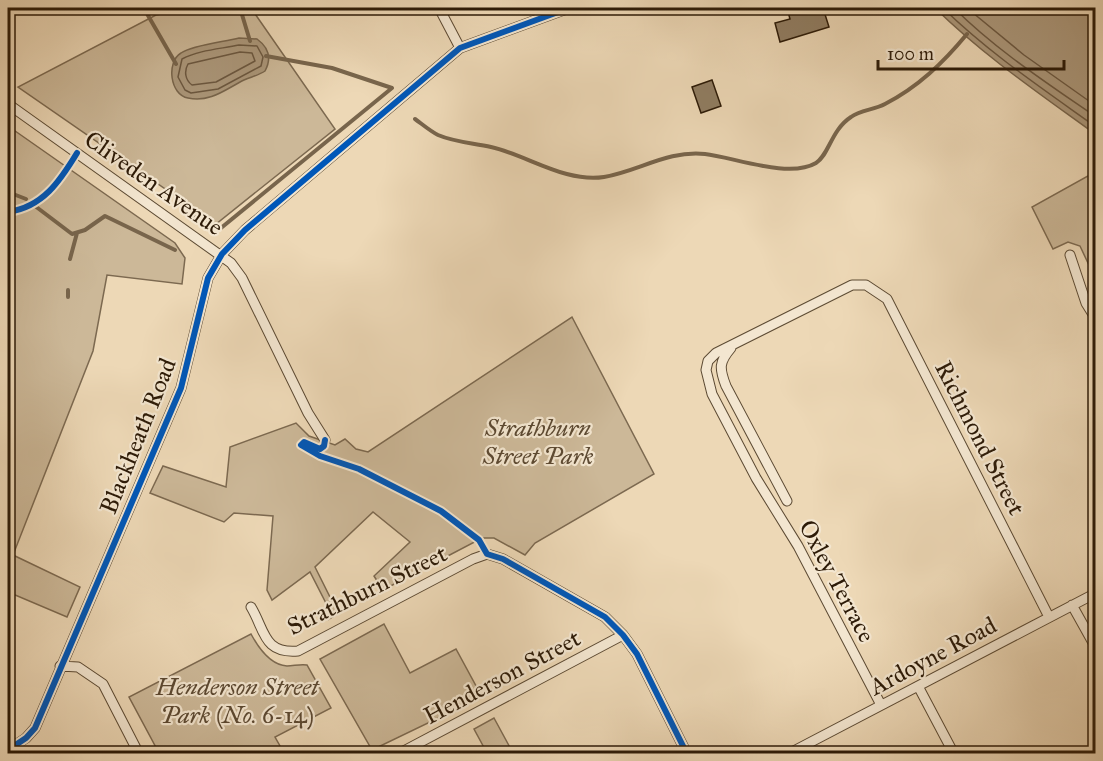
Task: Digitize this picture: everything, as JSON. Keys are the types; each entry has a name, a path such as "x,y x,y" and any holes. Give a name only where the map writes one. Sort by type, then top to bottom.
{"street":[{"path":"439,8 460,48"},
{"name":"Blackheath Road","path":"8,750 26,738 35,728 181,388 200,303 208,278 222,254 245,230 460,48 569,8"},
{"name":"Cliveden Avenue","path":"8,104 222,254 242,278 308,413 325,440"},
{"path":"1070,255 1086,303 1095,319"},
{"name":"Oxley Terrace","path":"866,285 852,285 716,353 708,361 708,385 756,478 798,546 881,705"},
{"name":"Richmond Street","path":"866,285 887,299 1049,617"},
{"name":"Oxley Terrace","path":"732,346 720,361 720,371 769,472 787,501"},
{"path":"756,478 769,472"},
{"name":"Strathburn Street","path":"251,607 271,644 279,650 298,651 487,554 503,559 605,617 623,635"},
{"name":"Ardoyne Road","path":"788,753 1095,593"},
{"path":"1072,605 1095,648"},
{"path":"623,635 638,654 687,753"},
{"name":"Henderson Street","path":"398,753 623,635"},
{"path":"60,666 78,667 103,684 138,753"},
{"path":"918,686 954,753"}],"green space":[{"path":"189,8 251,8 335,129 216,224 18,87 156,15"},
{"path":"8,126 175,243 185,258 182,284 107,275 93,351 13,555 80,587 67,617 8,592"},
{"path":"1095,172 1095,278 1080,246 1068,242 1053,249 1032,207"},
{"name":"Strathburn Street Park","path":"572,317 654,474 535,543 525,555 494,538 482,538 383,590 374,576 410,542 373,512 315,567 337,611 341,612 329,619 331,613 310,572 272,600 267,590 273,516 234,513 224,522 150,493 163,466 226,487 230,447 296,423 309,436 335,445 345,439 356,449 368,452"},
{"name":"Henderson Street Park (No. 6-14)","path":"384,624 410,673 456,649 482,697 372,750 320,659"},
{"name":"Henderson Street Park (No. 6-14)","path":"251,634 261,650 275,662 287,666 307,665 331,708 275,737 284,753 159,753 129,697"},
{"path":"494,718 513,753 487,753 474,729"}],"water":[{"path":"935,8 1095,8 1095,134 993,58"},
{"path":"239,38 257,39 264,46 268,53 265,71 204,99 188,98 177,91 172,78 173,63 176,57 186,50"}],"building":[{"path":"787,8 823,8 829,27 780,42 775,23 790,19"},
{"path":"712,80 721,106 701,113 692,87"}],"waterway":[{"path":"240,8 250,41"},
{"path":"146,12 176,64"},
{"path":"415,119 438,135 491,147 561,172 589,178 617,174 666,158 691,154 705,154 776,168 805,167 820,159 844,122 863,111 881,106 908,90 949,55 967,34"},
{"path":"193,216 221,228 392,88 332,68 266,56"},
{"path":"8,192 26,199"},
{"path":"35,206 72,234 85,230 105,216 175,250"},
{"path":"70,259 77,233"},
{"path":"68,290 68,297"}],"cycle path":[{"path":"8,750 26,738 35,728 181,388 208,278 222,254 245,230 460,48 569,8"},
{"path":"8,212 31,205 41,199 57,183 77,153"},
{"path":"325,440 324,446 320,449 304,442 301,445 320,456 359,469 441,511 479,540 487,554 503,559 605,617 623,635 637,654 687,754"}]}
